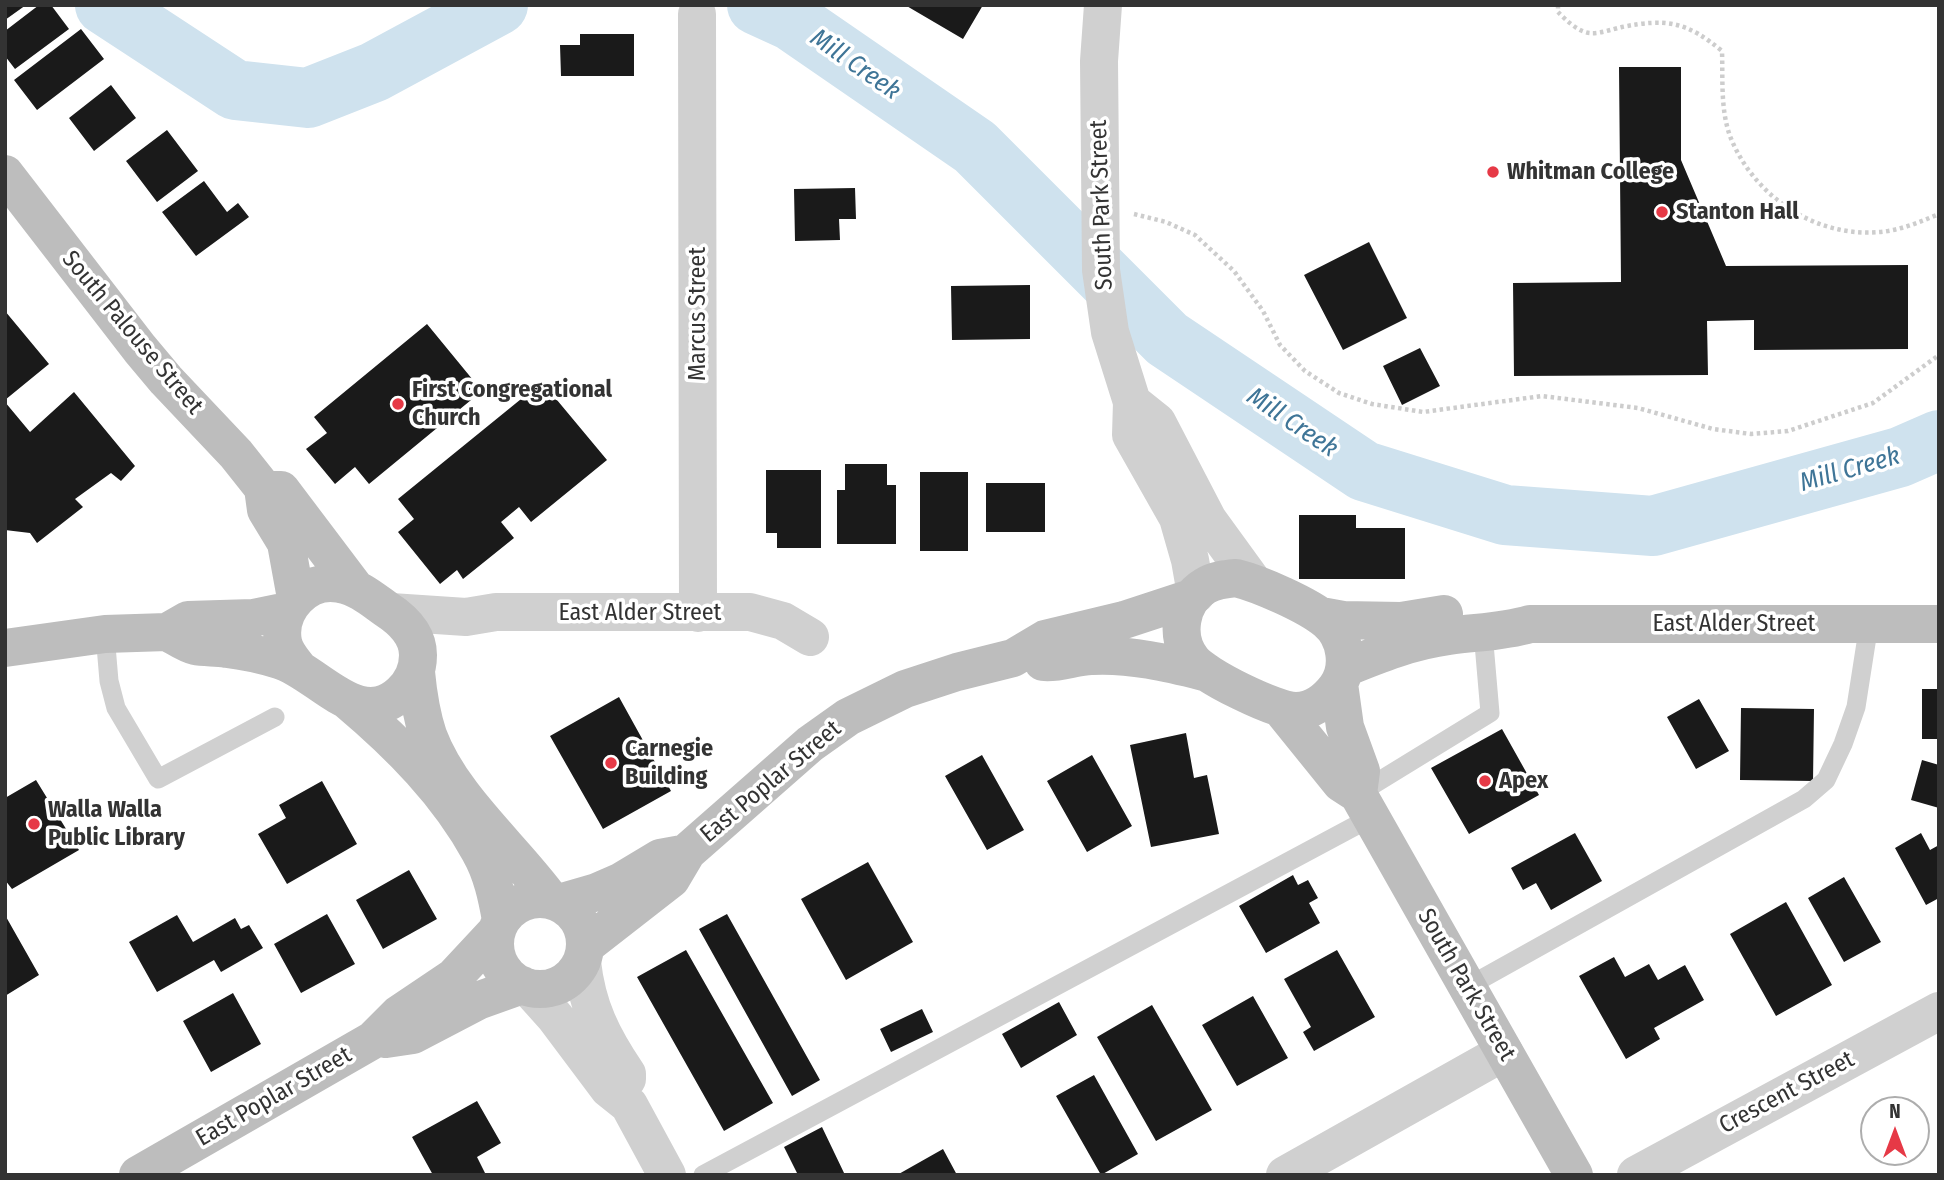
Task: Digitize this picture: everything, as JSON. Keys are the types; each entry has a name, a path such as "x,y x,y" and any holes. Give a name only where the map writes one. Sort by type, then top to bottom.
{"main road":[{"name":"South Palouse Street","path":"5,174 140,349 236,454 263,488 266,510 286,543 291,604"},
{"name":"South Palouse Street","path":"263,488 281,490 355,588"},
{"path":"1236,578 1252,582 1321,616 1339,635 1345,651 1342,676 1329,697 1315,706 1299,711 1282,710 1204,672 1192,661 1184,646 1181,630 1184,613 1204,586 1219,579 1236,578"},
{"path":"5,648 105,634 167,632 188,620 253,618 291,604 308,589 323,583 339,583 355,588 405,623 414,637 420,706 429,736 444,767 500,841 554,901"},
{"name":"East Poplar Street","path":"584,954 671,879 687,852 810,744 848,717 905,689 1013,658 1045,639 1124,620 1194,596"},
{"path":"291,604 283,626 283,642 289,657 299,669"},
{"name":"East Alder Street","path":"1321,616 1343,620 1401,621 1424,616 1505,609 1530,624"},
{"name":"East Alder Street","path":"1342,676 1416,642 1508,631 1530,624 1939,624"},
{"path":"167,632 193,646 256,654 299,669 348,702 404,751 446,802 480,852 491,880 498,927 494,947 497,961 505,974 526,986 545,989 560,985 573,975 584,954 584,931 577,917 565,905 554,901 536,898 522,902 510,909 498,927"},
{"name":"East Poplar Street","path":"1013,658 1049,663 1091,656 1128,658 1162,662 1204,672"},
{"path":"348,702 363,706 395,698 408,687 417,663"},
{"name":"South Park Street","path":"1342,676 1345,727 1361,771 1364,806"},
{"name":"South Park Street","path":"1282,710 1341,783 1364,806 1574,1175"},
{"name":"East Poplar Street","path":"554,901 620,882 660,858 687,852"},
{"name":"East Poplar Street","path":"138,1175 373,1040 399,1014 454,977 498,927"},
{"name":"East Poplar Street","path":"373,1040 413,1035 480,1000 526,986"}],"street":[{"name":"South Park Street","path":"1103,5 1099,61 1101,270 1111,332 1132,402 1131,435 1178,518 1190,560 1194,596"},
{"name":"Marcus Street","path":"697,14 698,613"},
{"path":"1132,402 1157,422 1208,520 1252,582"},
{"name":"East Alder Street","path":"391,612 466,617 496,612 750,612 783,621 810,637"},
{"path":"417,663 458,628 466,617"},
{"path":"584,954 585,989 597,1025 627,1074 629,1105"},
{"path":"526,986 555,1017 609,1089 629,1105 667,1175"},
{"name":"Crescent Street","path":"1636,1175 1939,1011"},
{"path":"1285,1175 1504,1052"}],"lane":[{"path":"1467,987 1804,799 1826,780 1856,707 1870,624"},
{"path":"703,1175 1364,806 1490,713 1483,632"},
{"path":"105,634 109,681 116,708 158,779 275,717"}],"path":[{"path":"1558,5 1558,12 1573,26 1590,33 1641,23 1670,22 1702,35 1723,51 1722,90 1731,140 1756,180 1777,201 1796,214 1819,224 1858,233 1909,226 1939,214"},
{"path":"1100,209 1146,215 1195,235 1234,271 1262,311 1280,345 1305,371 1339,393 1372,404 1423,412 1542,396 1638,408 1713,429 1751,434 1775,432 1810,424 1872,403 1939,355"}],"building":[{"path":"5,5 26,5 5,20"},
{"path":"39,5 51,5 69,29 15,69 5,56 5,31"},
{"path":"905,5 983,5 963,39"},
{"path":"81,29 104,59 37,110 14,80"},
{"path":"580,34 634,34 634,76 561,76 560,45 580,45"},
{"name":"Stanton Hall","path":"1619,67 1681,67 1681,160 1726,266 1908,265 1908,349 1754,350 1754,320 1707,321 1708,375 1514,376 1513,283 1621,282"},
{"path":"111,85 136,118 94,151 69,118"},
{"path":"167,130 198,171 157,202 126,161"},
{"path":"204,181 227,212 238,203 249,217 196,256 162,212"},
{"path":"855,188 856,219 839,219 840,240 795,241 794,189"},
{"path":"1369,242 1407,318 1343,350 1304,275"},
{"path":"1030,285 1030,339 952,340 951,286"},
{"path":"5,311 49,364 5,400"},
{"name":"First Congregational Church","path":"427,324 482,391 369,484 355,467 335,484 306,449 327,433 314,417"},
{"path":"1420,348 1440,386 1402,405 1383,366"},
{"path":"542,382 607,460 531,522 519,507 501,522 514,538 463,579 457,570 440,584 398,532 414,519 398,499"},
{"path":"74,392 135,466 121,481 111,473 75,499 83,507 37,543 30,533 5,530 5,402 30,432"},
{"path":"845,464 887,464 887,485 896,485 896,544 837,544 837,490 845,490"},
{"path":"766,470 821,470 821,548 777,548 777,533 766,533"},
{"path":"920,472 968,472 968,551 920,551"},
{"path":"986,483 1045,483 1045,532 986,532"},
{"path":"1299,515 1356,515 1356,528 1405,528 1405,579 1299,579"},
{"path":"1922,689 1939,689 1939,739 1922,739"},
{"name":"Carnegie Building","path":"619,697 671,791 603,829 550,736"},
{"path":"1699,699 1729,751 1696,769 1667,717"},
{"path":"1741,708 1814,709 1813,781 1740,780"},
{"name":"Apex","path":"1502,729 1539,795 1469,834 1431,768"},
{"path":"1186,733 1194,778 1207,775 1219,834 1151,847 1130,745"},
{"path":"982,755 1024,830 987,850 945,776"},
{"path":"1092,755 1132,826 1087,852 1047,781"},
{"path":"1922,760 1939,765 1939,808 1911,800"},
{"name":"Walla Walla Public Library","path":"36,780 79,850 12,889 5,880 5,798"},
{"path":"322,781 357,844 287,884 258,834 286,818 279,805"},
{"path":"1575,833 1602,881 1551,910 1536,883 1523,890 1511,868"},
{"path":"1921,833 1930,850 1939,845 1939,898 1926,905 1895,848"},
{"path":"868,862 913,942 846,980 801,899"},
{"path":"409,870 437,919 383,949 356,900"},
{"path":"1293,875 1298,885 1308,880 1318,898 1309,903 1320,923 1266,953 1239,906"},
{"path":"1844,877 1881,942 1844,962 1808,898"},
{"path":"1786,902 1832,985 1776,1016 1730,934"},
{"path":"327,914 355,964 301,993 274,944"},
{"path":"727,914 820,1080 792,1096 699,929"},
{"path":"5,915 39,975 5,996"},
{"path":"177,915 193,942 235,918 241,929 249,925 263,948 221,972 214,960 157,992 129,942"},
{"path":"686,950 773,1103 724,1131 637,977"},
{"path":"1337,950 1375,1017 1314,1051 1303,1032 1311,1027 1284,979"},
{"path":"1614,957 1625,977 1649,964 1658,980 1685,965 1704,1000 1654,1028 1660,1039 1626,1059 1579,976"},
{"path":"233,993 261,1044 211,1072 183,1021"},
{"path":"1253,996 1288,1058 1237,1086 1202,1025"},
{"path":"1059,1002 1077,1035 1021,1068 1002,1034"},
{"path":"1152,1005 1212,1110 1156,1141 1097,1037"},
{"path":"922,1009 933,1032 891,1052 880,1029"},
{"path":"1094,1075 1138,1154 1101,1175 1056,1096"},
{"path":"477,1101 501,1143 477,1157 486,1175 433,1175 412,1137"},
{"path":"822,1127 845,1175 798,1175 784,1147"},
{"path":"943,1149 957,1175 897,1175"}],"waterway":[{"name":"Mill Creek","path":"105,5 235,90 308,98 374,72 498,5"},
{"name":"Mill Creek","path":"757,5 792,21 975,147 1167,339 1364,471 1505,515 1653,526 1900,457 1939,440"}],"place":[{"name":"Whitman College","path":"1493,172"},
{"name":"Stanton Hall","path":"1662,212"},
{"name":"First Congregational Church","path":"398,404"},
{"name":"Carnegie Building","path":"611,763"},
{"name":"Apex","path":"1485,781"},
{"name":"Walla Walla Public Library","path":"34,824"}]}
